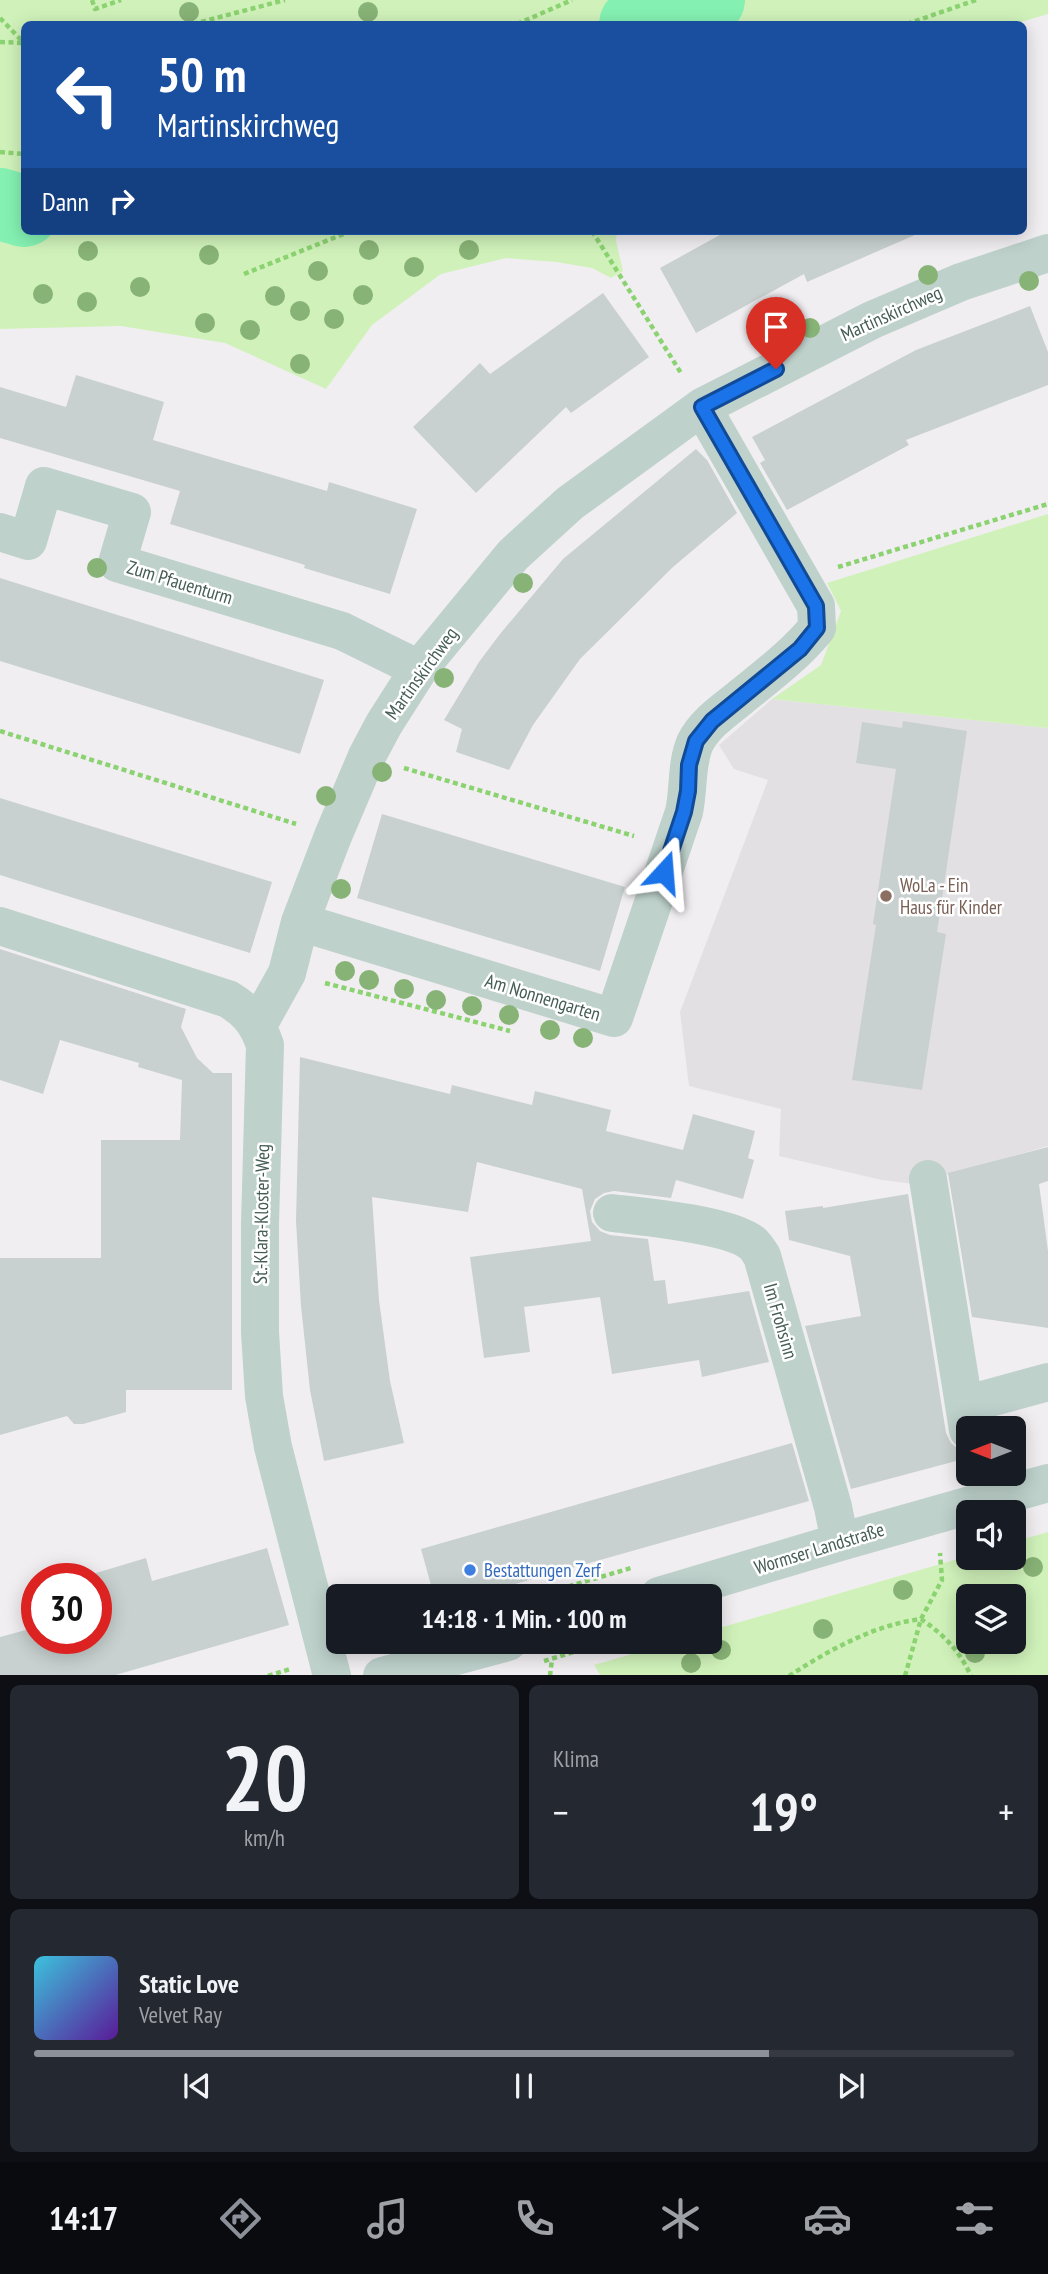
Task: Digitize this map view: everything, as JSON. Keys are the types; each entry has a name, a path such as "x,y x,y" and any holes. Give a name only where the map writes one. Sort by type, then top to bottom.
{"street":[{"name":"Martinskirchweg","path":"258,1025 287,973 300,922 366,757 419,669 513,555 570,503 702,407 872,320 961,282 1048,253"},
{"path":"672,848 686,802 689,765 696,741 712,721 800,649 817,628 816,606 702,407"},
{"name":"Zum Pfauenturm","path":"0,533 28,541 44,486 132,512 117,563 342,631 419,669"},
{"name":"Am Nonnengarten","path":"300,922 614,1018 672,848"},
{"path":"0,926 228,999 246,1010 258,1025"},
{"name":"St.-Klara-Kloster-Weg","path":"258,1025 265,1045 260,1224 260,1332 264,1395 273,1447 332,1675"},
{"path":"928,1180 966,1416"},
{"name":"Im Frohsinn","path":"612,1213 689,1224 735,1234 752,1243 762,1256 841,1542"},
{"path":"971,1416 1048,1382"},
{"name":"Wormser Landstraße","path":"699,1584 841,1542 977,1487 1048,1483"},
{"path":"382,1675 499,1654"}],"path":[{"path":"92,0 95,9 121,0"},
{"path":"204,21 285,0"},
{"path":"524,21 572,0"},
{"path":"916,21 976,0"},
{"path":"0,18 21,40"},
{"path":"0,42 21,43"},
{"path":"0,152 21,155"},
{"path":"244,274 341,235"},
{"path":"594,235 702,407"},
{"path":"801,579 1048,504"},
{"path":"0,731 333,836"},
{"path":"366,757 672,848"},
{"path":"905,1675 921,1619 942,1580 942,1563"},
{"path":"789,1675 860,1637 897,1622 921,1619 943,1634 958,1652 971,1675"},
{"path":"539,1663 568,1654"},
{"path":"550,1675 552,1659"}],"shaded area":[{"name":"WoLa - Ein Haus für Kinder","path":"772,699 1048,728 1048,1146 914,1184 882,1180 779,1156 781,1109 689,1086 680,1012 768,780 734,769 719,745"}],"green space":[{"path":"0,0 1048,0 1048,14 1024,21 21,21 21,235 617,235 623,271 611,278 592,268 506,258 441,274 372,325 326,389 225,343 121,326 0,329"},
{"path":"1048,514 1048,728 772,699 821,665 841,611 827,583"},
{"path":"1048,1532 1048,1675 600,1675 594,1665 632,1654 722,1654 722,1627 956,1559 956,1570 1026,1570 1026,1538"}],"building":[{"path":"720,235 915,235 807,282 804,274 696,333 660,268"},
{"path":"603,293 649,357 571,413 566,407 476,493 413,427 480,363 490,374"},
{"path":"1030,306 1048,352 1048,385 906,440 909,445 787,510 760,463 765,460 752,437 916,350"},
{"path":"76,375 164,402 153,440 327,491 329,482 417,509 390,594 170,524 180,491 0,438 0,387 66,407"},
{"path":"696,449 707,460 737,513 673,567 580,659 533,725 509,770 456,752 462,729 444,720 479,662 500,634 563,559"},
{"path":"0,578 324,680 300,754 0,661"},
{"path":"903,721 967,731 937,932 946,934 922,1090 852,1080 896,769 856,763 862,722 902,728"},
{"path":"0,798 272,882 250,953 0,875"},
{"path":"382,814 625,887 600,971 357,898"},
{"path":"0,949 186,1009 181,1027 197,1058 213,1073 232,1073 232,1390 126,1390 126,1412 83,1424 74,1424 67,1416 0,1435 0,1258 101,1258 101,1140 180,1140 182,1080 138,1067 139,1063 60,1040 43,1094 0,1080"},
{"path":"300,1057 450,1094 452,1085 532,1105 535,1091 611,1110 606,1131 683,1150 693,1114 755,1131 748,1158 754,1160 743,1199 676,1180 671,1198 614,1191 595,1199 590,1211 592,1222 600,1231 610,1235 648,1239 654,1281 665,1280 668,1304 749,1291 769,1362 702,1377 699,1360 612,1374 600,1297 524,1307 530,1352 484,1358 470,1257 591,1241 582,1189 477,1162 468,1212 372,1197 379,1300 390,1381 404,1443 324,1461 310,1390 301,1306 296,1221"},
{"path":"1048,1147 1048,1181 1039,1184 1048,1251 1048,1328 972,1317 948,1173"},
{"path":"908,1194 946,1433 956,1447 956,1461 851,1489 805,1326 861,1316 850,1256 789,1240 785,1211 823,1208"},
{"path":"792,1443 809,1501 515,1584 431,1584 421,1549"},
{"path":"267,1548 289,1625 115,1675 0,1675 0,1637 21,1631 21,1654 112,1654 112,1568 146,1558 152,1581"}],"waterway":[{"path":"644,21 709,0"},
{"path":"0,204 21,210"}],"place":[{"name":"WoLa - Ein Haus für Kinder","path":"886,896"},
{"name":"Bestattungen Zerf","path":"470,1570"}],"route":[{"path":"664,872 684,812 689,765 696,741 712,721 800,649 817,628 816,606 702,407 776,369"}]}
